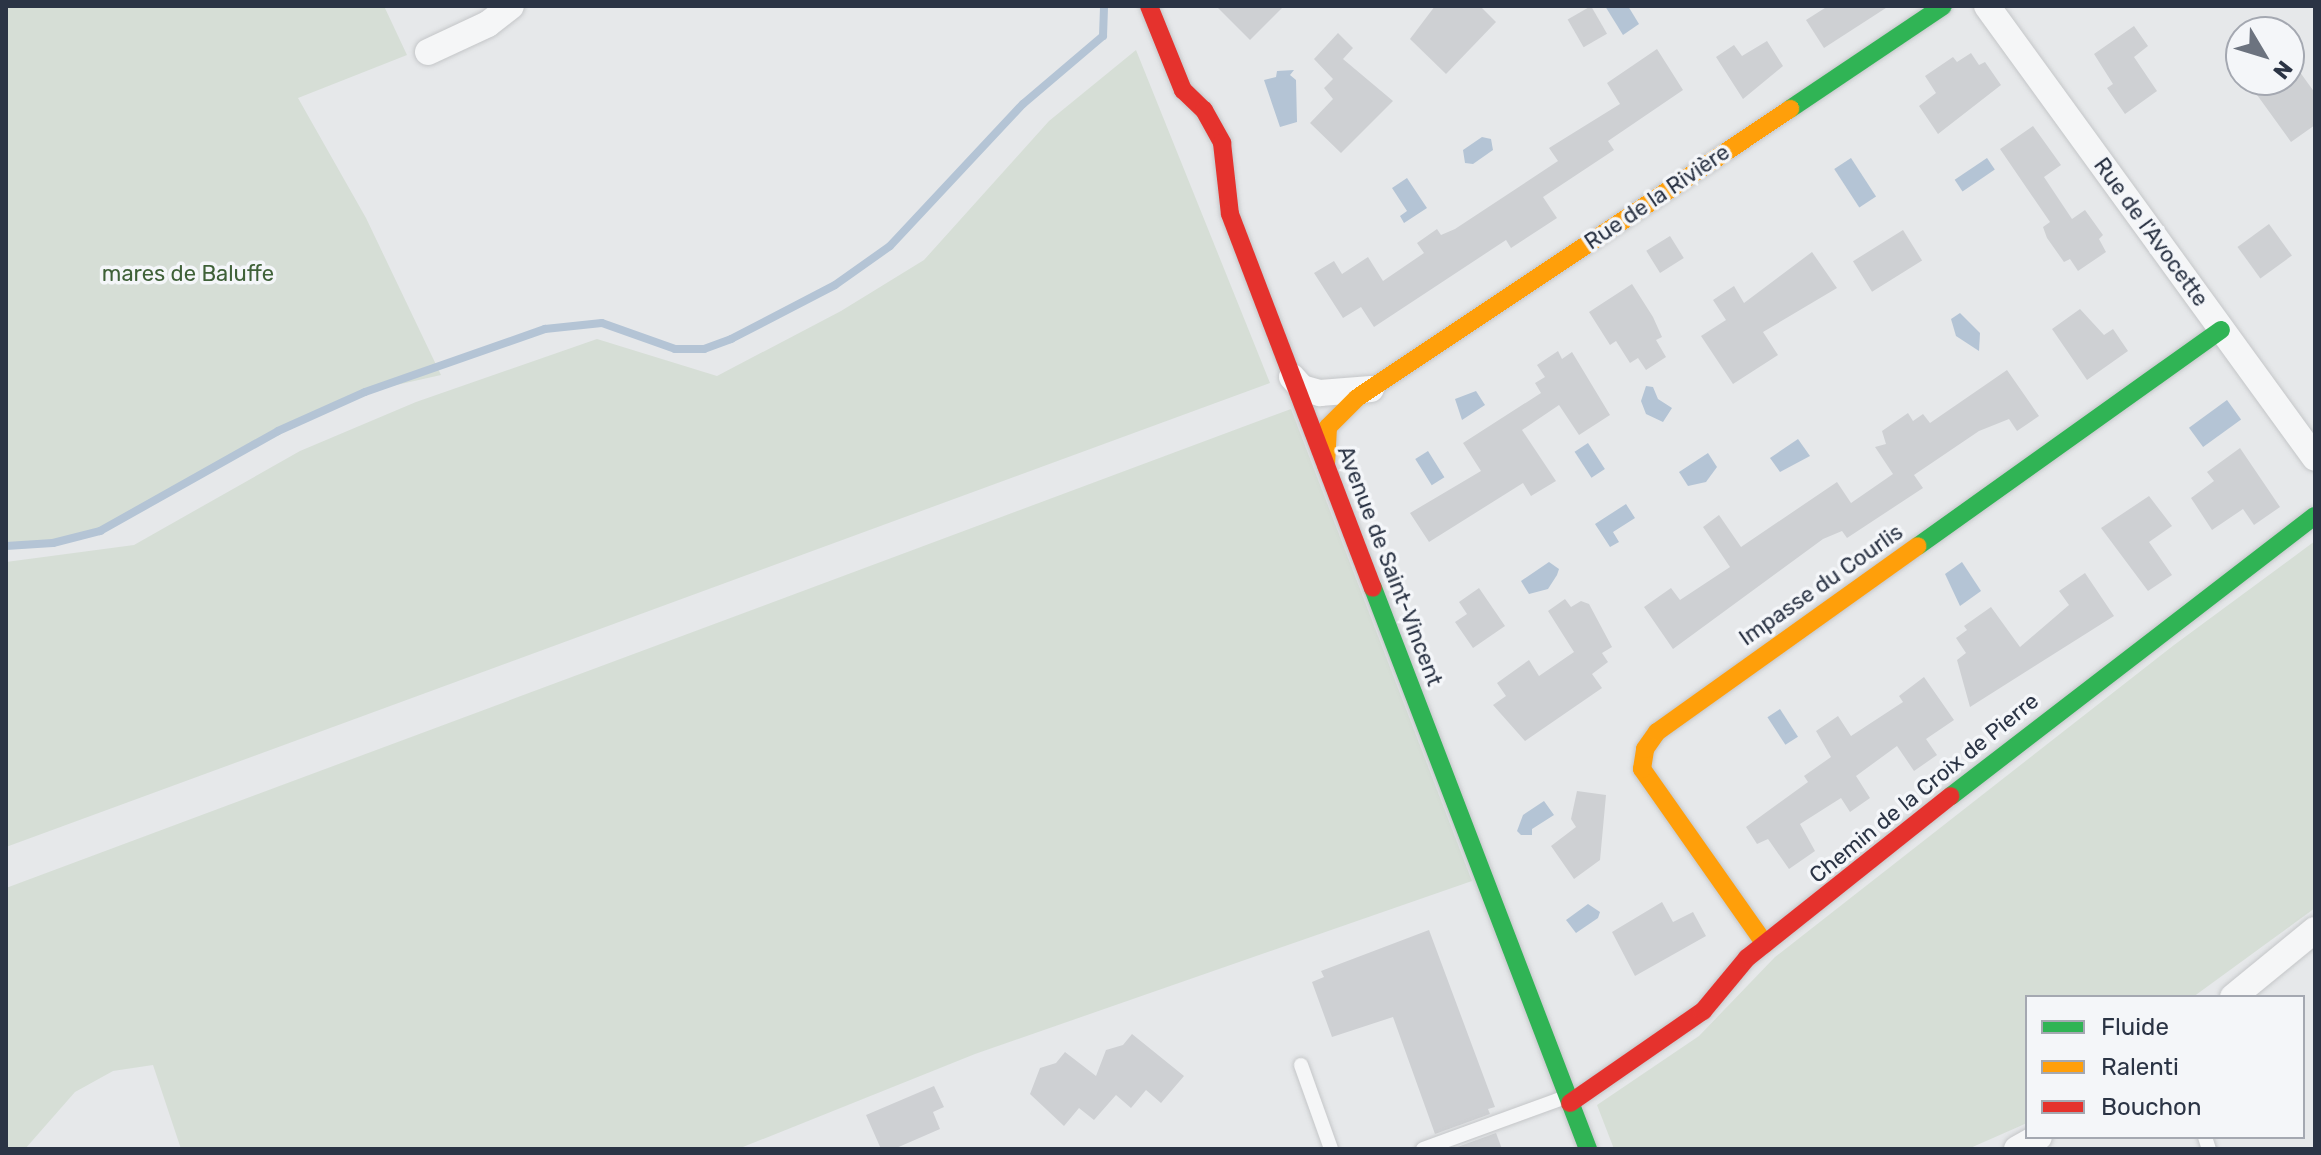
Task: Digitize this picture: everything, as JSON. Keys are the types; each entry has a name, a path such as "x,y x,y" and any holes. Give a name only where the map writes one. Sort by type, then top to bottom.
{"street":[{"path":"428,52 488,24 511,6"},
{"name":"Avenue de Saint-Vincent","path":"1149,6 1183,90 1204,110 1222,143 1230,214 1588,1149"},
{"name":"Rue de la Rivière","path":"1326,466 1328,427 1372,388 1943,6"},
{"name":"Rue de l'Avocette","path":"1987,6 2315,458"},
{"name":"Impasse du Courlis","path":"1765,944 1642,769 1645,749 1657,732 2221,330"},
{"name":"Rue de la Rivière","path":"1292,377 1302,388 1320,393 1372,388"},
{"name":"Chemin de la Croix de Pierre","path":"1569,1100 1703,1011 1765,944 2119,662 2315,516"},
{"path":"2235,995 2315,930"},
{"path":"2017,1149 2035,1139"}],"lane":[{"path":"1301,1065 1331,1149"},
{"path":"1423,1149 1569,1100"}],"green space":[{"name":"mares de Baluffe","path":"6,6 384,6 407,55 298,98 366,218 441,375 365,392 278,431 100,531 53,543 6,546"},
{"path":"1136,50 1270,383 6,847 6,562 134,545 300,451 416,402 597,339 717,376 841,311 924,260 1049,121"},
{"path":"1291,409 1472,881 975,1054 738,1149 181,1149 153,1065 113,1071 75,1092 25,1149 6,1149 6,888"},
{"path":"2315,541 2315,908 2196,995 2025,995 2025,1124 1968,1149 1614,1149 1597,1105 1699,1036 1775,957 2174,645"}],"water":[{"path":"1605,6 1628,6 1639,24 1623,35"},
{"path":"1294,70 1290,75 1296,80 1297,122 1280,127 1264,80 1276,77 1277,71"},
{"path":"1482,137 1491,139 1493,150 1473,164 1465,163 1463,150"},
{"path":"1851,158 1876,197 1859,207 1834,169"},
{"path":"1987,158 1995,170 1962,191 1955,180"},
{"path":"1407,178 1427,208 1404,223 1400,216 1407,211 1392,188"},
{"path":"1960,313 1980,333 1979,351 1956,336 1951,319"},
{"path":"1646,386 1653,387 1658,399 1672,408 1663,422 1646,414 1641,401"},
{"path":"1476,391 1485,405 1462,420 1455,399"},
{"path":"2227,400 2241,419 2203,447 2189,428"},
{"path":"1798,439 1810,456 1780,472 1770,458"},
{"path":"1588,443 1605,469 1591,478 1575,452"},
{"path":"1428,451 1444,477 1432,485 1415,459"},
{"path":"1708,453 1717,467 1706,482 1688,486 1679,472"},
{"path":"1626,504 1635,518 1613,532 1619,542 1610,547 1595,524"},
{"path":"1549,562 1559,569 1557,575 1548,589 1529,594 1521,581"},
{"path":"1962,562 1981,591 1960,606 1945,574"},
{"path":"1780,709 1798,737 1785,745 1767,717"},
{"path":"1544,801 1554,815 1532,829 1532,835 1521,835 1517,831 1523,815"},
{"path":"1588,904 1600,912 1598,918 1576,933 1566,920"}],"building":[{"path":"1216,6 1284,6 1250,40"},
{"path":"1435,6 1480,6 1496,22 1446,74 1410,39"},
{"path":"1591,6 1607,34 1584,47 1568,20"},
{"path":"1828,6 1889,6 1824,48 1806,20"},
{"path":"2134,26 2148,46 2134,57 2157,91 2125,114 2107,88 2113,84 2094,54"},
{"path":"1338,33 1353,48 1343,59 1393,101 1341,153 1310,123 1333,99 1324,88 1333,79 1314,59"},
{"path":"1767,41 1783,66 1743,99 1716,57 1734,45 1742,56"},
{"path":"1657,49 1683,90 1608,141 1614,150 1543,197 1557,218 1511,248 1506,240 1374,327 1361,307 1343,318 1314,273 1334,261 1342,274 1368,257 1383,281 1424,253 1417,243 1437,229 1441,235 1455,229 1558,161 1549,148 1620,104 1607,83"},
{"path":"1971,53 1979,65 1985,62 2001,85 1938,134 1919,106 1936,93 1925,76 1953,57 1957,62"},
{"path":"2305,79 2315,93 2315,125 2291,142 2258,96 2305,96"},
{"path":"2033,126 2061,165 2044,177 2072,219 2085,210 2103,235 2099,239 2106,252 2078,271 2070,259 2064,262 2047,238 2043,227 2050,222 2000,149"},
{"path":"2269,224 2292,256 2260,278 2237,247"},
{"path":"1903,230 1922,261 1872,292 1853,261"},
{"path":"1670,236 1684,258 1660,273 1646,251"},
{"path":"1812,252 1837,288 1763,332 1778,355 1733,384 1701,336 1726,320 1713,300 1734,286 1744,303"},
{"path":"1632,284 1653,317 1662,337 1656,340 1666,357 1646,370 1638,358 1630,363 1616,341 1610,345 1589,312"},
{"path":"2080,309 2104,335 2113,329 2128,351 2087,380 2052,329"},
{"path":"1558,351 1562,359 1572,352 1610,415 1579,435 1559,405 1522,430 1556,481 1531,496 1523,483 1429,542 1410,513 1481,471 1463,443 1541,393 1535,383 1545,377 1537,365"},
{"path":"2007,370 2039,416 2017,431 2009,419 1979,431 1914,475 1923,488 1847,538 1842,531 1823,539 1673,649 1644,607 1671,588 1680,600 1730,567 1703,527 1719,515 1741,547 1837,482 1851,503 1893,474 1875,447 1886,444 1882,431 1908,413 1913,421 1923,414 1930,423"},
{"path":"2240,448 2280,507 2254,525 2243,509 2212,530 2191,498 2214,481 2207,472"},
{"path":"2149,496 2172,526 2149,542 2172,575 2148,591 2101,528"},
{"path":"2085,573 2114,616 1970,707 1957,660 1966,653 1956,638 1967,630 1964,626 1991,607 2020,647 2069,605 2059,591"},
{"path":"1479,588 1505,626 1473,648 1455,622 1467,614 1459,602"},
{"path":"1565,599 1571,607 1581,601 1589,604 1612,647 1602,653 1608,662 1592,674 1602,688 1525,741 1493,705 1506,696 1497,683 1529,660 1539,676 1574,652 1548,611"},
{"path":"1924,677 1954,720 1926,739 1937,755 1914,771 1897,746 1856,776 1870,798 1850,812 1841,798 1800,824 1815,851 1789,869 1768,839 1757,844 1746,827 1808,782 1804,776 1831,757 1816,731 1838,716 1851,736 1903,702 1899,696"},
{"path":"1577,791 1606,795 1600,860 1574,879 1551,846 1576,827 1571,819"},
{"path":"1662,902 1673,922 1693,912 1706,936 1635,976 1612,932"},
{"path":"1429,930 1495,1107 1488,1109 1490,1114 1435,1134 1393,1017 1332,1037 1312,982 1324,977 1321,971"},
{"path":"1132,1034 1184,1076 1161,1103 1146,1090 1131,1108 1116,1095 1094,1120 1079,1108 1064,1126 1030,1094 1040,1068 1056,1063 1065,1052 1096,1076 1106,1050 1123,1045"},
{"path":"934,1086 944,1107 933,1112 940,1129 894,1149 881,1149 866,1115"},
{"path":"1496,1133 1502,1149 1452,1149"}],"waterway":[{"path":"6,546 53,543 100,531 278,431 365,392 545,329 602,323 675,349 704,349 731,339 835,285 890,246 1023,104 1103,36 1104,6"}],"traffic: fast":[{"path":"1790,109 1943,6"},
{"path":"1918,546 2221,330"},
{"path":"1951,796 2315,516"},
{"path":"1373,588 1588,1149"}],"traffic: slow":[{"path":"1326,465 1328,427 1357,398 1790,109"},
{"path":"1765,944 1642,769 1645,749 1657,732 1918,546"}],"traffic: jam":[{"path":"1149,6 1183,90 1204,110 1222,143 1230,214 1373,588"},
{"path":"1570,1103 1703,1011 1747,958 1951,796"}]}
